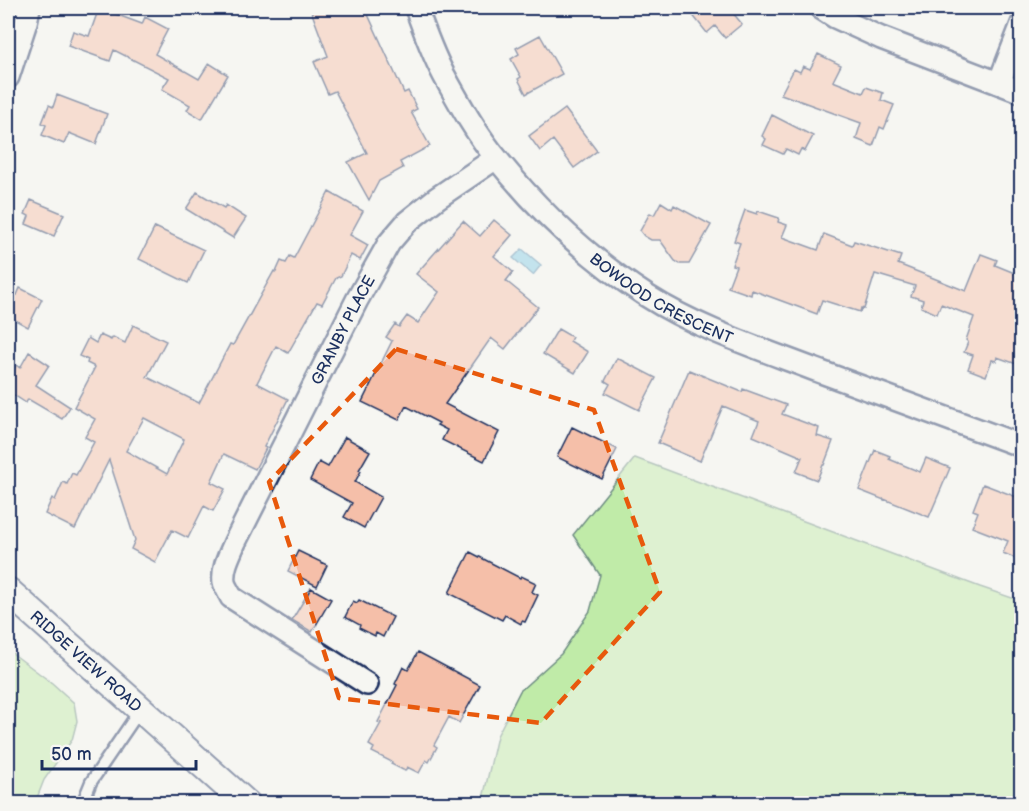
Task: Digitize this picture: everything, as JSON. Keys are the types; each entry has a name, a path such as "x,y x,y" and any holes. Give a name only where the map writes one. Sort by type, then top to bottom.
{"street":[{"path":"8,77 29,8"},
{"name":"BOWOOD CRESCENT","path":"417,8 429,43 445,77 471,123 496,158 556,225 608,268 648,297 691,320 763,351 1022,446"},
{"path":"821,8 881,38 1022,92"},
{"path":"999,83 1022,24"},
{"name":"GRANBY PLACE","path":"367,684 231,597 224,583 225,570 235,542 357,300 389,243 407,222 437,198 496,158"},
{"name":"RIDGE VIEW ROAD","path":"8,591 247,804"}],"lane":[{"path":"82,804 91,782 140,710"}],"highlighted area":[{"path":"396,349 594,410 660,592 541,723 339,698 269,482"}],"green space":[{"path":"635,458 1021,601 1021,803 482,803 497,736 520,691 561,654 590,611 600,575 573,535"},
{"path":"8,650 52,683 74,703 77,721 72,740 44,780 35,803 8,803"}],"water":[{"path":"522,249 541,265 533,275 513,258"}],"building":[{"path":"99,8 142,24 145,17 168,29 155,54 199,79 209,63 228,75 202,119 187,110 190,105 162,89 169,78 114,50 110,61 68,46 73,31 89,36"},
{"path":"310,8 365,8 404,93 408,91 417,109 411,112 430,146 400,162 403,168 379,181 369,200 348,162 367,153 335,91 328,94 314,62 328,56"},
{"path":"687,8 738,8 732,12 742,24 725,38 715,26 707,33"},
{"path":"540,35 562,74 526,94 518,79 521,77 511,59 519,54 516,48"},
{"path":"818,54 841,65 833,81 863,93 866,87 883,93 881,100 894,105 884,129 880,127 873,146 856,139 861,123 781,94 794,69 800,72 803,66 810,69"},
{"path":"57,95 107,114 96,144 69,133 64,144 42,135 46,125 42,123 49,105 53,107"},
{"path":"565,109 597,151 574,168 553,140 540,151 529,136"},
{"path":"772,115 813,136 805,151 801,149 798,155 786,149 783,154 763,145 766,139 762,136"},
{"path":"197,192 224,208 226,205 246,218 233,238 186,209"},
{"path":"329,192 363,211 350,235 368,245 360,260 351,255 341,276 336,278 322,304 317,302 288,353 276,346 257,383 288,399 255,469 224,454 211,482 225,489 213,511 204,506 188,538 172,530 155,562 131,549 135,540 109,460 75,529 45,514 52,498 55,500 63,482 67,484 72,473 76,475 94,442 85,437 95,419 74,407 95,367 87,363 88,360 79,356 88,338 96,343 100,335 111,340 113,337 125,343 133,325 166,341 147,377 199,403 230,344 233,345 274,271 276,272 281,261 286,263 290,256 294,258","holes":["144,418 184,439 167,474 126,451"]},
{"path":"31,200 64,214 54,236 26,224 29,216 25,214"},
{"path":"661,202 672,209 674,205 711,225 689,264 680,264 675,261 660,240 651,240 640,231 650,213 654,215"},
{"path":"745,210 757,214 758,211 779,218 778,222 787,225 782,237 818,250 824,234 852,245 854,241 901,256 898,264 966,291 981,254 997,260 995,265 1022,276 1022,366 997,357 996,361 992,360 986,376 968,369 973,355 964,352 974,317 941,304 937,314 921,307 923,300 911,296 915,286 875,274 864,309 861,308 860,312 822,300 817,314 752,290 751,295 728,287 736,266 732,265 740,243 734,241"},
{"path":"494,220 512,235 494,256 513,272 506,281 538,307 505,349 491,338 445,404 499,432 484,461 442,440 447,430 437,425 439,423 406,406 399,420 362,402 392,341 386,337 395,324 399,327 407,316 418,323 439,292 416,274 463,221 480,236"},
{"path":"155,227 204,250 188,283 139,259"},
{"path":"20,288 42,299 28,327 8,316 8,309"},
{"path":"558,329 572,337 570,341 588,352 575,373 543,354"},
{"path":"29,352 49,365 36,385 70,407 62,419 28,399 26,403 8,391 8,367 13,371 16,365 20,368"},
{"path":"617,358 656,378 639,410 605,393 610,384 605,381"},
{"path":"689,370 742,392 743,389 786,405 782,414 819,428 817,436 833,441 817,480 796,472 802,457 753,436 759,421 723,406 700,461 658,443"},
{"path":"572,427 617,449 602,479 557,457"},
{"path":"345,437 370,451 355,482 381,497 364,528 344,517 352,503 310,480 319,462 328,467"},
{"path":"875,450 890,456 889,459 920,472 926,458 950,468 929,517 859,490"},
{"path":"983,484 1022,499 1022,561 1003,553 1008,541 972,527 978,512 973,510"},
{"path":"298,551 327,565 317,586 288,571"},
{"path":"470,552 520,578 521,576 536,583 532,592 538,595 525,622 522,621 521,624 505,615 502,620 449,593"},
{"path":"311,588 331,599 312,632 292,620"},
{"path":"359,600 393,617 383,637 376,633 375,636 359,628 360,625 345,617 353,601 357,603"},
{"path":"418,652 480,685 459,723 449,717 434,745 437,747 429,762 426,760 419,773 407,767 405,771 391,764 392,762 372,752 374,748 369,745 381,723 378,722 397,685 395,684 403,667 408,670"}]}
